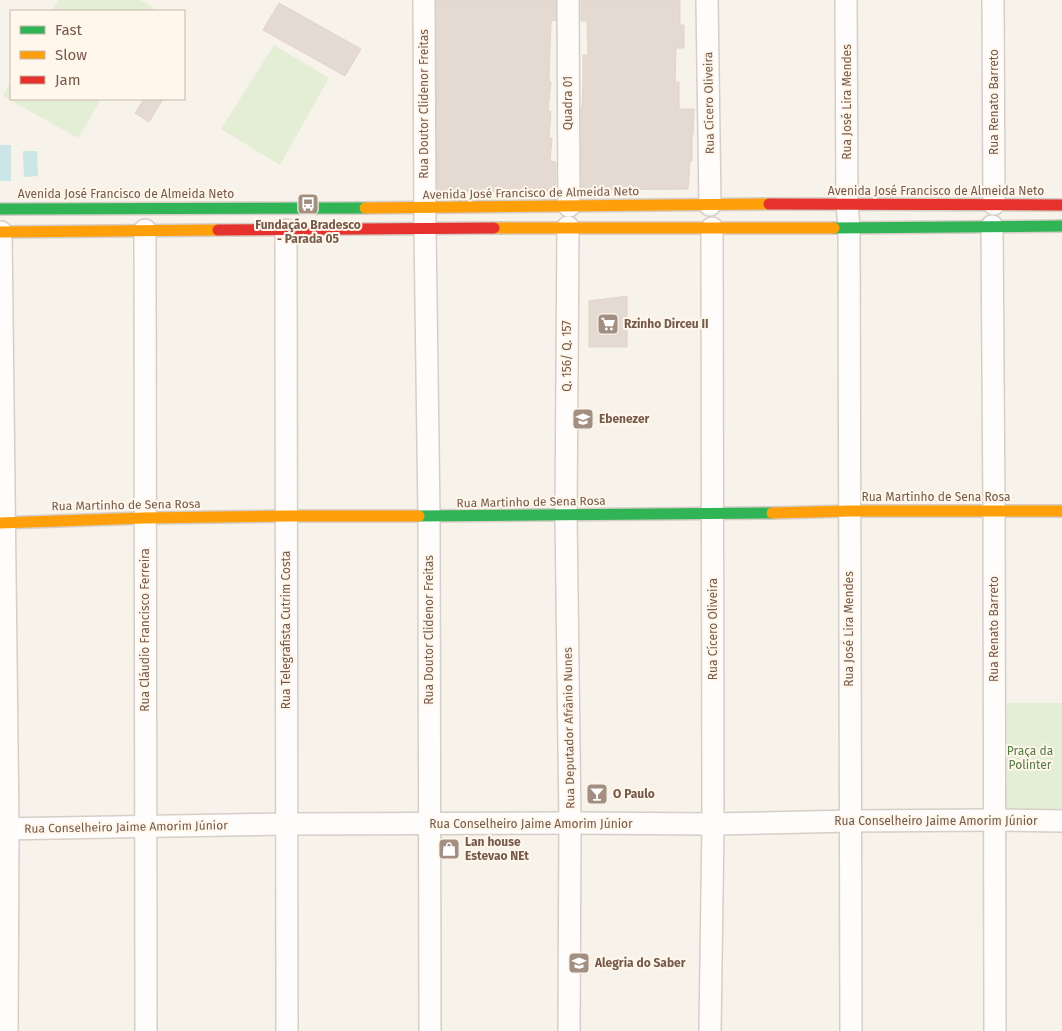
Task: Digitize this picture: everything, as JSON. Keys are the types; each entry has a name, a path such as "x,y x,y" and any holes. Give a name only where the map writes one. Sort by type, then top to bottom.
{"main road":[{"name":"Avenida José Francisco de Almeida Neto","path":"1,232 286,230 569,206 1062,205"},
{"name":"Avenida José Francisco de Almeida Neto","path":"0,208 425,218 568,227 849,228 1062,226"},
{"name":"Rua Martinho de Sena Rosa","path":"2,523 286,516 1062,511"}],"street":[{"name":"Rua Doutor Clidenor Freitas","path":"424,0 429,516 430,1031"},
{"name":"Quadra 01","path":"568,0 569,206"},
{"name":"Rua Cícero Oliveira","path":"708,0 710,205"},
{"name":"Rua José Lira Mendes","path":"846,0 847,204 849,228 851,1031"},
{"name":"Rua Renato Barreto","path":"993,0 994,204"},
{"name":"Rua Renato Barreto","path":"992,226 994,1031"},
{"name":"Q. 156/ Q. 157","path":"566,515 568,227"},
{"name":"Rua Cícero Oliveira","path":"710,1031 713,824 712,228"},
{"name":"Rua Cláudio Francisco Ferreira","path":"145,230 146,1031"},
{"name":"Rua Telegrafista Cutrim Costa","path":"286,230 287,1031"},
{"path":"1,232 7,1031"},
{"name":"Rua Deputador Afrânio Nunes","path":"566,515 570,823 569,1031"},
{"name":"Rua Conselheiro Jaime Amorim Júnior","path":"4,829 286,824 713,824 850,821 1062,821"}],"green space":[{"path":"59,0 140,0 154,8 153,10 53,10"},
{"path":"274,45 329,78 280,165 221,129"},
{"path":"10,84 10,100 3,96"},
{"path":"10,100 100,100 78,138"},
{"name":"Praça da Polinter","path":"998,703 1062,703 1062,813 997,812"}],"water":[{"path":"0,145 11,145 11,181 0,181"},
{"path":"23,151 37,151 38,176 24,177"}],"building":[{"path":"436,0 556,0 556,21 551,20 549,81 551,82 548,111 551,111 549,138 552,138 550,161 556,162 556,191 437,192"},
{"path":"581,0 680,0 680,25 684,25 684,48 676,48 675,82 679,82 679,109 694,109 692,161 690,161 688,189 581,190 583,55 588,55 587,21 581,21"},
{"path":"279,3 361,49 345,76 263,30"},
{"path":"143,100 162,100 149,122 135,113"},
{"name":"Rzinho Dirceu II","path":"627,296 627,347 589,347 589,301"}],"traffic: fast":[{"path":"0,209 365,208"},
{"path":"834,228 1062,226"},
{"path":"419,516 772,513"}],"traffic: slow":[{"path":"365,208 769,204"},
{"path":"494,228 834,228"},
{"path":"0,232 218,230"},
{"path":"772,513 1062,511"},
{"path":"0,523 144,518 419,516"}],"traffic: jam":[{"path":"769,204 1062,205"},
{"path":"218,230 494,228"}],"place":[{"name":"Fundação Bradesco - Parada 05","path":"308,204"},
{"name":"Rzinho Dirceu II","path":"608,324"},
{"name":"Ebenezer","path":"583,419"},
{"name":"O Paulo","path":"597,794"},
{"name":"Lan house Estevao NEt","path":"449,849"},
{"name":"Alegria do Saber","path":"579,963"}]}
